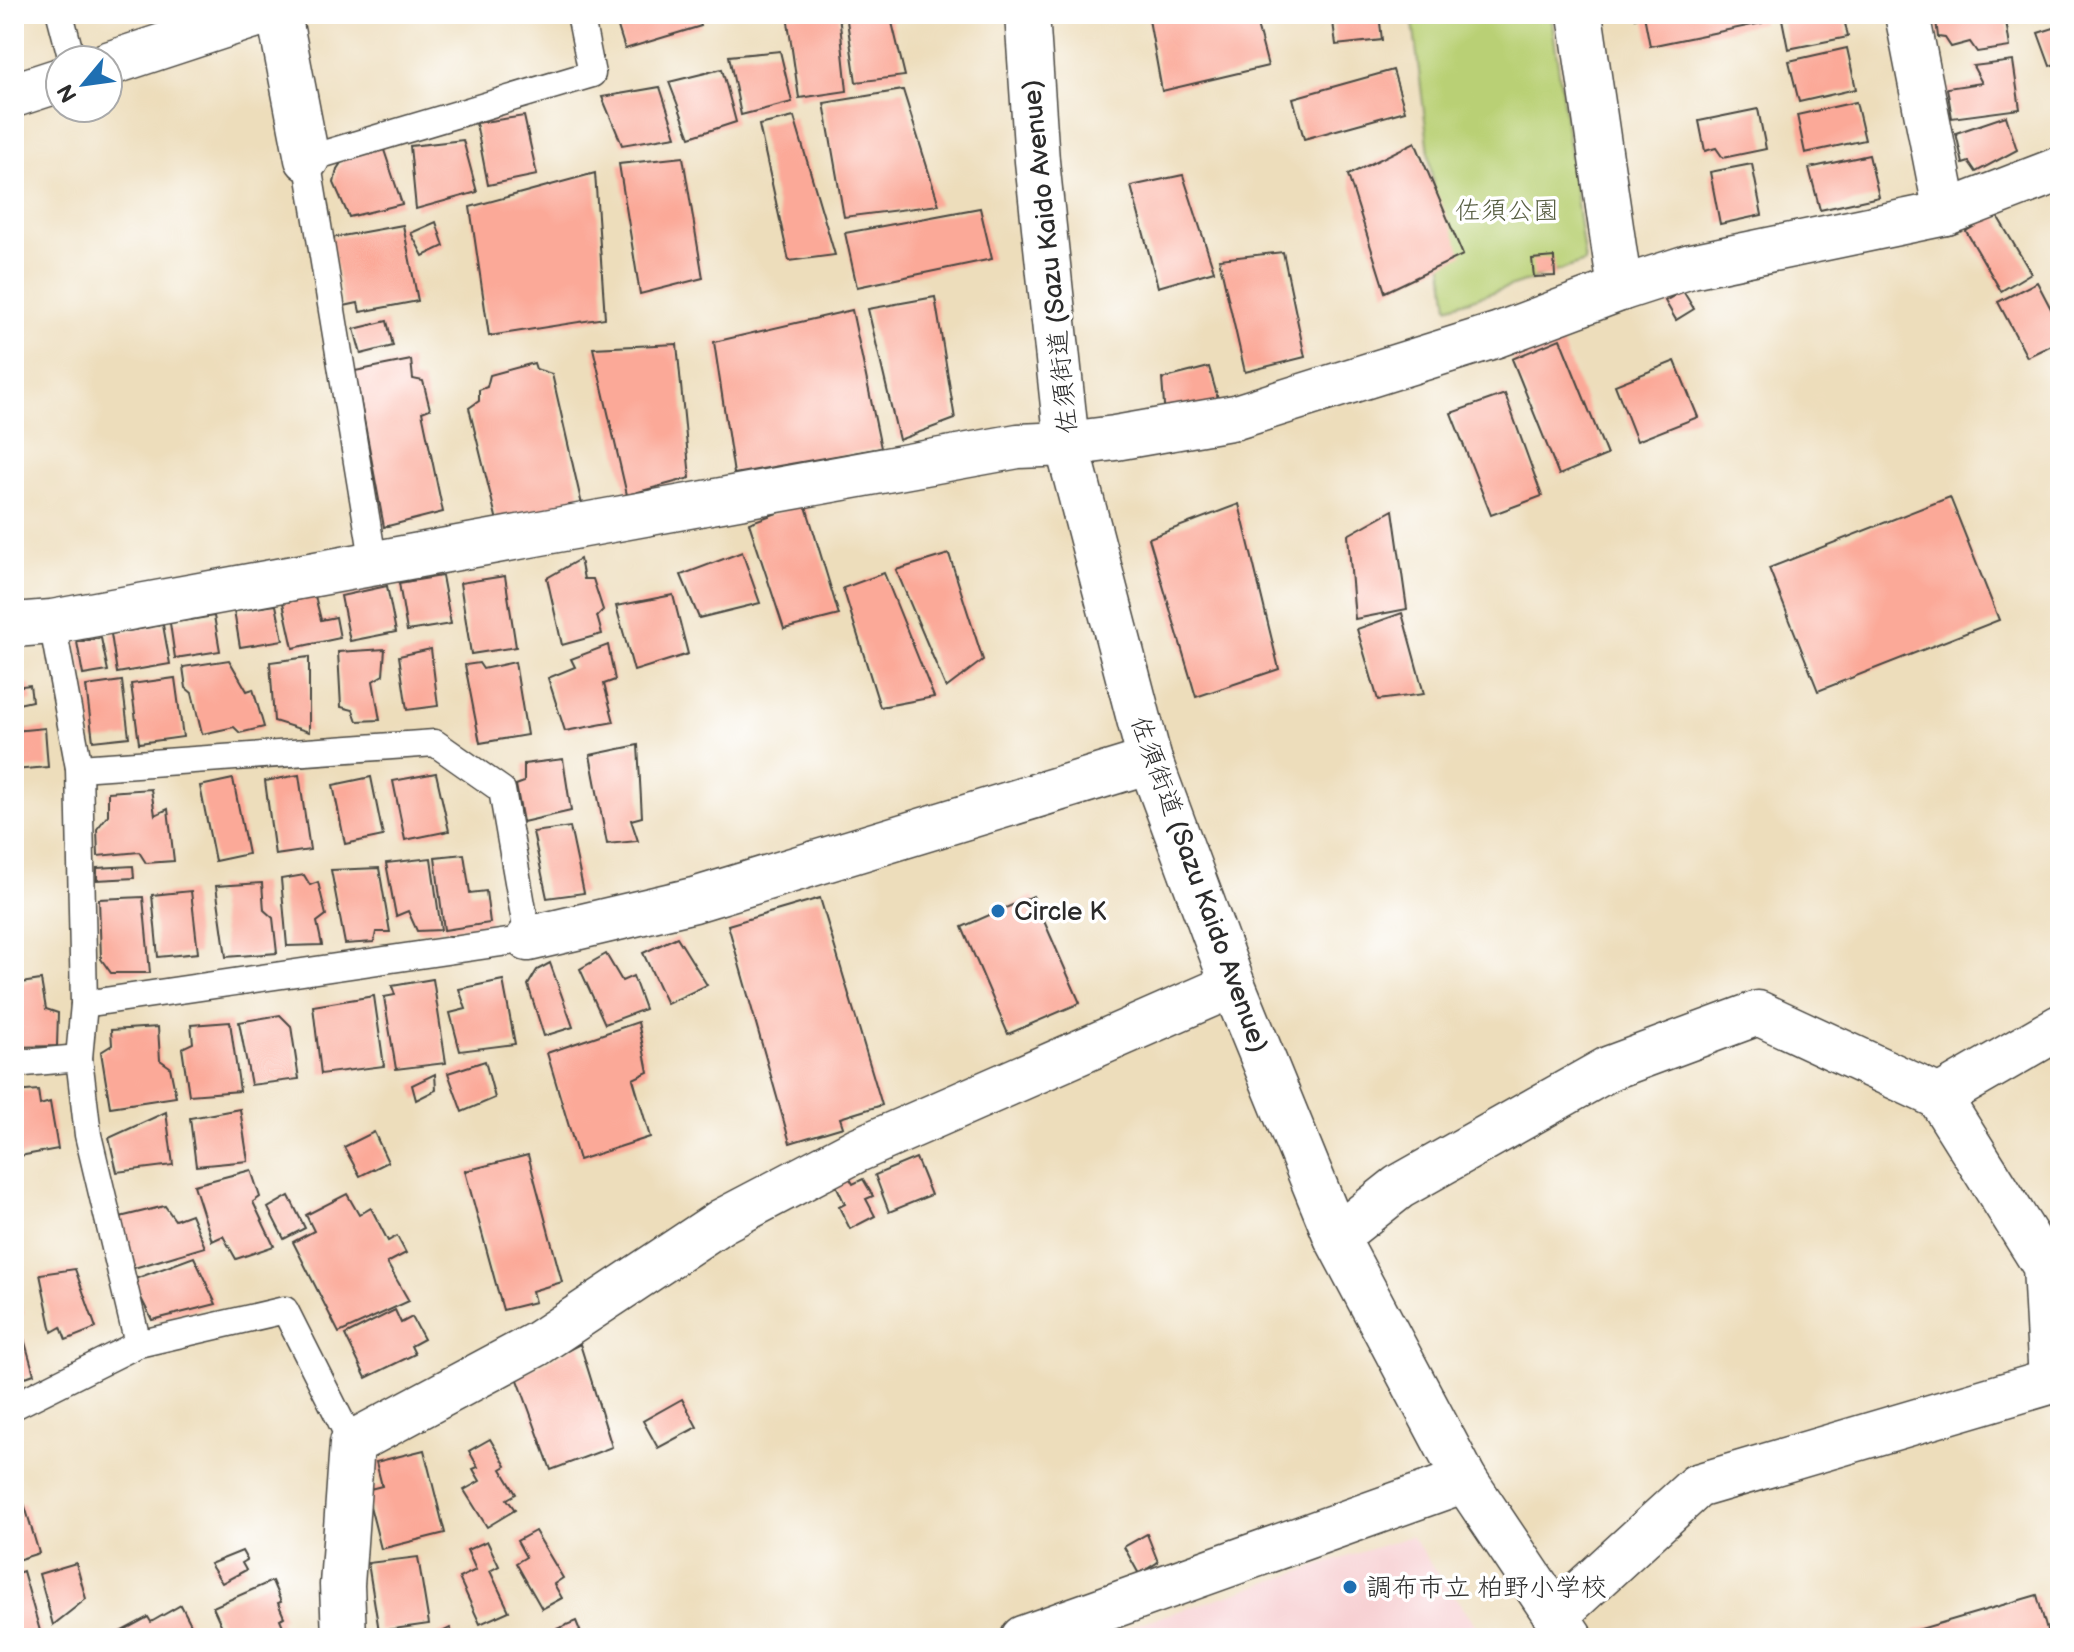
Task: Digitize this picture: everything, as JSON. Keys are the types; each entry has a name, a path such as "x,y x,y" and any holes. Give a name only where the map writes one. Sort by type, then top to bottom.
{"street":[{"path":"124,59 260,14"},
{"path":"279,14 307,159"},
{"name":"佐須街道 (Sazu Kaido Avenue)","path":"1027,14 1037,161 1067,444 1150,761 1233,985 1336,1237 1465,1480 1563,1627"},
{"path":"1580,14 1620,289"},
{"path":"1907,14 1946,213"},
{"path":"14,95 44,85"},
{"path":"33,624 374,565 1018,446 1067,444 1236,417 1497,335 1691,266 1946,213 2060,169"},
{"path":"528,939 694,900 1150,761"},
{"path":"344,1638 342,1585 352,1443 537,1344 722,1221 857,1150 1233,985"},
{"path":"1336,1237 1399,1187 1610,1068 1758,1013 1939,1097 2045,1266 2055,1381 1697,1486 1563,1627"},
{"path":"1939,1097 2060,1027"},
{"path":"1023,1638 1465,1480"}],"lane":[{"path":"60,14 68,44"},
{"path":"374,565 307,159 592,74 580,14"},
{"path":"33,624 79,768 84,1004 79,1058 88,1135 138,1344"},
{"path":"79,768 435,743 502,790 528,939 84,1004"},
{"path":"14,1064 79,1058"},
{"path":"14,1406 138,1344 285,1310 352,1443"}],"shaded area":[{"name":"調布市立 柏野小学校","path":"1411,1536 1485,1638 1094,1638"}],"green space":[{"name":"佐須公園","path":"1412,14 1551,14 1585,262 1448,307"}],"building":[{"path":"614,14 697,14 701,26 625,49"},
{"path":"839,14 847,91 799,98 787,15"},
{"path":"846,14 890,14 905,76 856,82"},
{"path":"1148,14 1254,14 1268,66 1162,91"},
{"path":"1332,14 1379,14 1382,40 1336,45"},
{"path":"1634,14 1761,14 1762,23 1650,46 1644,15 1635,18"},
{"path":"1781,14 1843,14 1848,37 1788,49"},
{"path":"1976,14 2005,14 2010,47 1977,52 1970,42 1951,47 1945,38 1938,37 1936,20"},
{"path":"2060,26 2060,62 2050,66 2038,33"},
{"path":"1847,48 1856,89 1799,102 1789,61"},
{"path":"780,51 792,102 741,115 729,56"},
{"path":"2013,61 2020,109 1952,118 1947,88 1982,83 1973,66"},
{"path":"722,69 736,122 690,137 669,82"},
{"path":"1393,70 1405,111 1304,139 1293,98"},
{"path":"660,87 676,136 622,145 602,97"},
{"path":"903,90 939,205 844,217 824,103"},
{"path":"1856,102 1865,140 1805,153 1797,115"},
{"path":"1758,109 1766,149 1723,158 1716,148 1705,151 1699,121"},
{"path":"524,116 537,175 488,185 476,123"},
{"path":"2006,116 2017,150 1976,172 1969,162 1963,164 1956,133"},
{"path":"794,117 835,255 789,261 759,125"},
{"path":"463,140 477,192 416,209 410,146"},
{"path":"1415,142 1463,255 1385,292 1348,175"},
{"path":"383,147 402,204 349,217 334,183 337,169 343,160"},
{"path":"1869,155 1879,197 1820,210 1809,168"},
{"path":"683,157 703,278 640,294 619,164"},
{"path":"1752,164 1762,215 1720,224 1710,172"},
{"path":"595,173 605,318 489,336 470,207"},
{"path":"1183,175 1214,271 1158,287 1131,186"},
{"path":"980,208 992,259 857,287 845,233"},
{"path":"1996,214 2031,273 2001,291 1966,231"},
{"path":"436,222 444,246 423,256 411,233"},
{"path":"403,225 418,301 360,312 358,303 344,306 331,238"},
{"path":"1283,252 1305,357 1245,372 1219,259"},
{"path":"1554,257 1555,276 1534,277 1532,259"},
{"path":"2037,282 2060,326 2060,341 2027,357 1998,302"},
{"path":"1683,291 1694,309 1676,320 1665,301"},
{"path":"935,297 955,419 899,440 868,309"},
{"path":"852,310 881,448 734,474 714,342"},
{"path":"387,321 393,346 361,354 354,329"},
{"path":"1560,339 1607,455 1559,475 1512,359"},
{"path":"677,344 690,478 627,495 593,348"},
{"path":"411,360 413,379 423,381 430,409 422,412 443,512 384,527 355,371"},
{"path":"1675,361 1698,417 1637,441 1615,385"},
{"path":"534,363 536,369 552,374 582,505 497,521 469,408 479,401 479,390 487,387 490,375"},
{"path":"1209,367 1219,402 1165,418 1162,379"},
{"path":"1505,394 1542,496 1491,515 1451,413"},
{"path":"1950,497 1999,620 1818,691 1769,568"},
{"path":"805,503 839,615 784,629 749,523"},
{"path":"1239,504 1279,669 1196,697 1149,538"},
{"path":"1393,510 1407,609 1355,619 1348,535"},
{"path":"742,552 760,603 699,618 681,575"},
{"path":"949,554 983,660 946,688 896,570"},
{"path":"580,559 584,579 593,579 603,610 597,616 602,634 562,645 547,578"},
{"path":"884,573 934,697 880,707 843,588"},
{"path":"442,576 451,624 407,631 399,583"},
{"path":"505,576 516,647 471,654 460,583"},
{"path":"387,586 396,632 350,641 341,596"},
{"path":"673,595 688,654 634,671 616,606"},
{"path":"315,596 321,620 336,617 340,638 293,648 283,603"},
{"path":"276,605 283,640 240,647 234,611"},
{"path":"1402,613 1424,694 1378,700 1357,629"},
{"path":"214,616 220,651 175,658 170,623"},
{"path":"163,625 170,664 117,673 111,634"},
{"path":"101,638 108,671 83,675 77,642"},
{"path":"608,645 615,680 604,684 614,722 565,731 548,678 575,667 571,659"},
{"path":"385,649 383,675 373,681 380,720 357,721 353,710 341,707 338,652"},
{"path":"431,649 438,706 407,710 399,656"},
{"path":"309,657 309,732 274,721 270,662"},
{"path":"229,660 247,691 253,689 264,727 240,733 234,727 202,734 192,693 186,688 183,667"},
{"path":"515,662 527,735 480,743 465,665 479,663 483,669"},
{"path":"175,678 183,737 139,743 131,684"},
{"path":"122,681 129,737 93,741 86,686"},
{"path":"30,685 32,701 14,705 14,687"},
{"path":"45,728 48,767 14,770 14,731"},
{"path":"638,745 642,817 631,820 638,841 607,844 590,755"},
{"path":"563,759 571,811 523,822 516,785 524,782 524,764"},
{"path":"436,773 449,831 405,840 393,781"},
{"path":"299,775 310,850 275,855 265,781"},
{"path":"371,777 383,836 345,844 333,785"},
{"path":"233,779 248,854 215,861 200,786"},
{"path":"151,789 155,815 168,809 174,861 146,863 139,852 98,856 97,829 108,815 108,792"},
{"path":"14,794 19,794 18,852 14,852"},
{"path":"570,827 584,893 547,898 533,832"},
{"path":"464,854 470,893 486,891 490,923 444,930 435,857"},
{"path":"431,858 441,930 417,931 408,911 396,916 386,863"},
{"path":"133,866 134,878 97,880 97,868"},
{"path":"379,868 390,932 376,932 374,942 345,944 331,870"},
{"path":"304,875 310,885 318,882 326,915 317,922 322,945 287,946 281,879"},
{"path":"262,883 264,910 273,918 277,953 226,957 216,886"},
{"path":"191,891 198,953 158,957 152,895"},
{"path":"1033,896 1080,1003 1008,1034 962,927"},
{"path":"143,897 150,973 111,973 101,959 99,899"},
{"path":"820,898 882,1105 840,1118 843,1127 790,1143 728,925"},
{"path":"677,937 707,985 667,1004 643,953"},
{"path":"606,954 622,981 633,976 645,1009 605,1024 580,969"},
{"path":"550,963 573,1027 544,1036 528,985 537,970"},
{"path":"433,979 446,1063 396,1069 384,997 395,995 392,986"},
{"path":"41,980 46,1009 58,1013 57,1046 14,1047 14,984"},
{"path":"503,980 515,1044 460,1051 450,1013 466,1009 459,989"},
{"path":"374,996 384,1066 321,1074 313,1006"},
{"path":"280,1015 291,1026 299,1079 251,1085 239,1022"},
{"path":"230,1022 240,1091 189,1095 182,1048 193,1043 191,1025"},
{"path":"638,1022 648,1072 633,1079 650,1137 579,1160 547,1053"},
{"path":"158,1027 160,1060 170,1067 176,1097 110,1107 101,1052 112,1045 111,1030"},
{"path":"485,1061 495,1098 462,1112 448,1073"},
{"path":"435,1074 436,1090 416,1100 412,1085"},
{"path":"38,1090 40,1105 50,1102 58,1149 14,1157 14,1092"},
{"path":"240,1109 248,1161 196,1166 190,1118"},
{"path":"166,1112 173,1165 117,1172 109,1138"},
{"path":"374,1132 388,1162 360,1176 344,1147"},
{"path":"528,1155 562,1282 532,1291 535,1302 503,1310 465,1171"},
{"path":"916,1158 931,1195 889,1212 875,1175"},
{"path":"251,1170 260,1197 253,1202 274,1246 236,1259 223,1236 212,1241 194,1185"},
{"path":"848,1175 853,1184 863,1179 873,1196 866,1199 875,1216 850,1229 839,1207 845,1204 835,1183"},
{"path":"347,1194 359,1215 371,1208 388,1241 397,1236 406,1253 387,1263 409,1301 339,1333 293,1242 314,1231 306,1215"},
{"path":"289,1196 305,1228 284,1239 268,1208"},
{"path":"165,1206 175,1220 191,1214 205,1247 134,1268 116,1218"},
{"path":"194,1257 216,1304 152,1320 132,1280"},
{"path":"75,1269 96,1328 66,1340 61,1327 52,1332 40,1274"},
{"path":"14,1284 24,1314 14,1318"},
{"path":"395,1310 401,1323 412,1317 424,1339 411,1346 415,1354 366,1378 345,1335"},
{"path":"21,1328 34,1374 14,1381 14,1330"},
{"path":"580,1344 612,1447 551,1470 517,1377"},
{"path":"682,1399 697,1427 658,1448 643,1421"},
{"path":"490,1439 506,1466 501,1469 516,1494 507,1499 515,1510 487,1527 464,1490 480,1481 473,1469 478,1467 469,1451"},
{"path":"424,1450 445,1533 381,1549 366,1490 382,1486 376,1462"},
{"path":"24,1503 39,1553 14,1561 14,1506"},
{"path":"535,1531 563,1578 554,1584 562,1598 542,1609 516,1563 526,1557 517,1541"},
{"path":"1147,1534 1158,1562 1139,1574 1124,1547"},
{"path":"487,1541 499,1566 490,1571 509,1611 480,1624 459,1578 476,1570 467,1550"},
{"path":"242,1551 247,1560 242,1563 246,1570 222,1583 210,1564"},
{"path":"418,1557 429,1624 379,1631 368,1563"},
{"path":"76,1563 86,1599 53,1625 39,1574"},
{"path":"23,1571 42,1638 14,1638 14,1574"},
{"path":"272,1581 281,1602 278,1603 284,1617 280,1619 285,1631 277,1635 279,1638 227,1638 213,1607"},
{"path":"2037,1595 2049,1638 1893,1638 1893,1637"},
{"path":"181,1605 198,1638 109,1638 148,1617 151,1622"},
{"path":"576,1621 583,1638 535,1638"},
{"path":"450,1628 455,1638 430,1638"}],"place":[{"name":"Circle K","path":"998,911"},
{"name":"調布市立 柏野小学校","path":"1350,1587"}]}
